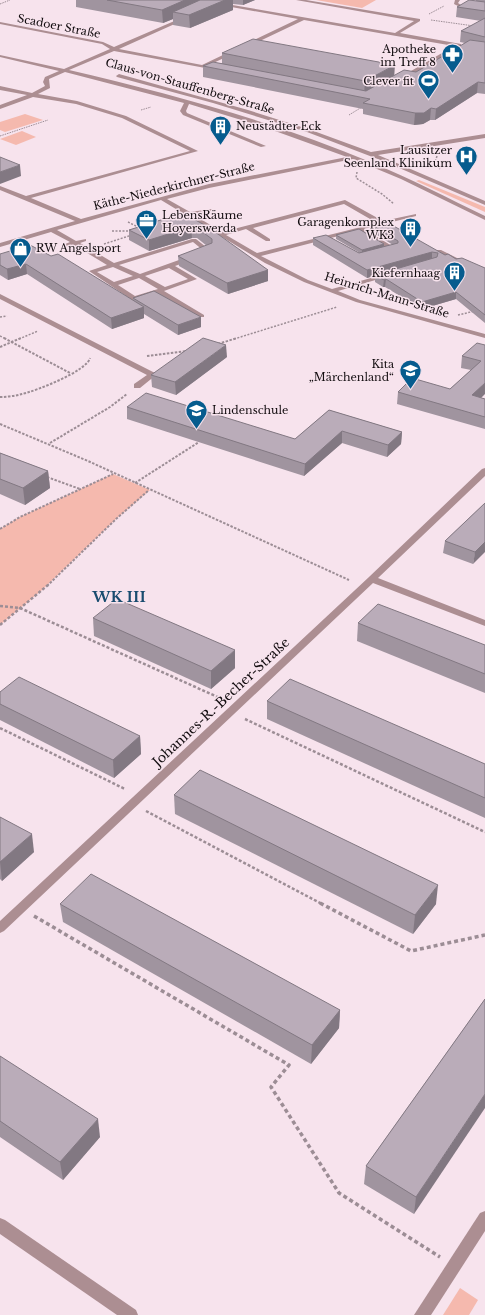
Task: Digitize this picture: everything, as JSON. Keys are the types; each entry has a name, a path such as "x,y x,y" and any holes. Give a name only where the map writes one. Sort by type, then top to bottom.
{"street":[{"path":"196,0 461,46 404,77 397,78"},
{"path":"298,0 418,20"},
{"path":"457,2 460,6 485,10"},
{"path":"208,6 214,3"},
{"path":"0,107 45,90 48,87 46,82 47,78 194,13"},
{"path":"203,66 302,19"},
{"path":"394,35 418,20"},
{"name":"Scadoer Straße","path":"0,23 103,43 114,49 218,70"},
{"path":"413,38 422,33"},
{"path":"241,47 255,50"},
{"name":"Claus-von-Stauffenberg-Straße","path":"0,56 109,80 283,131 354,157 485,218"},
{"name":"Claus-von-Stauffenberg-Straße","path":"62,62 88,68"},
{"name":"Claus-von-Stauffenberg-Straße","path":"110,73 168,88 249,112 372,154 485,203"},
{"path":"0,88 77,103 124,117 195,151 26,198"},
{"path":"187,102 183,111 185,114 263,146"},
{"name":"Käthe-Niederkirchner-Straße","path":"0,245 79,220 208,186 354,157 485,136"},
{"path":"0,188 79,220"},
{"name":"Heinrich-Mann-Straße","path":"162,198 285,271 331,291 358,301 485,336"},
{"path":"221,234 345,202 382,223"},
{"path":"190,214 210,210"},
{"path":"256,255 414,215"},
{"path":"248,227 268,240"},
{"path":"359,228 394,249 381,252"},
{"path":"51,229 113,264 140,276 202,316"},
{"path":"326,237 337,244"},
{"path":"65,246 84,240"},
{"path":"113,285 209,252 194,240 113,264 92,272 134,299 194,279 170,266"},
{"path":"439,252 464,263"},
{"path":"331,291 397,272"},
{"path":"0,296 152,375 137,386"},
{"path":"43,319 51,316"},
{"path":"485,471 372,579 485,623"},
{"name":"Johannes-R.-Becher-Straße","path":"0,928 372,579"},
{"path":"422,1315 485,1218"},
{"path":"0,1225 130,1315"}],"path":[{"path":"0,4 10,0"},
{"path":"418,20 446,4 457,2"},
{"path":"349,115 365,105"},
{"path":"124,117 152,106"},
{"path":"0,136 48,120"},
{"path":"437,154 435,162 443,175"},
{"path":"358,169 356,178 382,194 394,204"},
{"path":"127,222 145,230"},
{"path":"112,231 139,228"},
{"path":"87,249 138,234 131,230"},
{"path":"216,345 358,301 376,297 393,288"},
{"path":"0,347 38,331"},
{"path":"0,336 70,374"},
{"path":"122,359 193,351"},
{"path":"0,397 27,393 70,374 86,365 89,362 90,355"},
{"path":"50,444 110,407 137,386"},
{"path":"0,424 50,444 283,553 364,587"},
{"path":"134,483 199,442"},
{"path":"0,529 20,517 113,474"},
{"path":"44,476 80,489"},
{"path":"0,625 150,490"},
{"path":"0,606 20,608 233,709 485,832"},
{"path":"0,728 136,800 412,951 485,935"},
{"path":"21,908 289,1065 271,1087 339,1193 454,1265"}],"shaded area":[{"path":"316,0 376,0 362,8"},
{"path":"25,114 43,120 5,132 0,130 0,122"},
{"path":"22,131 36,137 16,145 0,139"},
{"path":"419,180 485,207 485,212 416,181"},
{"path":"113,474 150,490 116,519 42,590 0,625 0,529 20,517"},
{"path":"460,1288 478,1300 469,1315 443,1315"}],"building":[{"path":"107,0 185,0 162,10"},
{"path":"200,0 225,0 189,15 173,12"},
{"path":"469,0 485,2 485,11 457,7"},
{"path":"485,18 485,37 461,31"},
{"path":"253,39 395,65 365,81 222,53"},
{"path":"470,40 485,42 485,83 478,82 436,109 431,108 424,113 415,113 363,103 370,99 203,66 213,62 366,91 404,70 416,72"},
{"path":"0,157 20,165 0,172"},
{"path":"183,213 208,227 268,270 227,283 178,256 212,243 212,239 197,228 191,227 149,240 129,230"},
{"path":"383,220 445,255 448,254 456,259 462,258 485,268 485,315 456,292 422,302 386,279 384,280 375,275 437,257 438,253 432,252 367,270 313,238 326,235 359,253 398,243 398,241 369,223"},
{"path":"359,229 384,244 362,250 336,235"},
{"path":"30,245 51,256 58,254 144,307 111,318 26,264 7,269 0,265 0,254"},
{"path":"154,291 201,317 178,325 133,298"},
{"path":"203,338 226,345 175,382 151,375"},
{"path":"477,343 485,345 485,383 472,395 485,399 485,417 398,392 412,378 450,389 481,361 462,356"},
{"path":"146,393 295,439 329,410 402,432 388,445 342,431 305,464 127,407"},
{"path":"0,453 48,471 23,488 0,479"},
{"path":"485,503 485,542 475,552 445,541"},
{"path":"117,599 235,650 211,671 93,618"},
{"path":"378,604 485,645 485,674 358,623"},
{"path":"19,677 140,736 113,760 0,704 0,692"},
{"path":"290,679 485,764 485,798 267,701"},
{"path":"200,770 438,885 415,915 174,795"},
{"path":"0,817 32,834 0,862"},
{"path":"91,874 340,1010 312,1045 60,904"},
{"path":"485,999 485,1094 416,1197 366,1166"},
{"path":"0,1056 98,1119 60,1162 0,1121"}],"place":[{"name":"Apotheke im Treff 8","path":"452,74"},
{"name":"Clever fit","path":"429,100"},
{"name":"Neustädter Eck","path":"221,146"},
{"name":"Lausitzer Seenland Klinikum","path":"467,176"},
{"name":"LebensRäume Hoyerswerda","path":"146,240"},
{"name":"Garagenkomplex WK3","path":"410,248"},
{"name":"RW Angelsport","path":"21,268"},
{"name":"Kiefernhaag","path":"455,292"},
{"name":"Kita „Märchenland“","path":"410,390"},
{"name":"Lindenschule","path":"196,430"}],"district":[{"name":"WK III","path":"119,596"}]}
